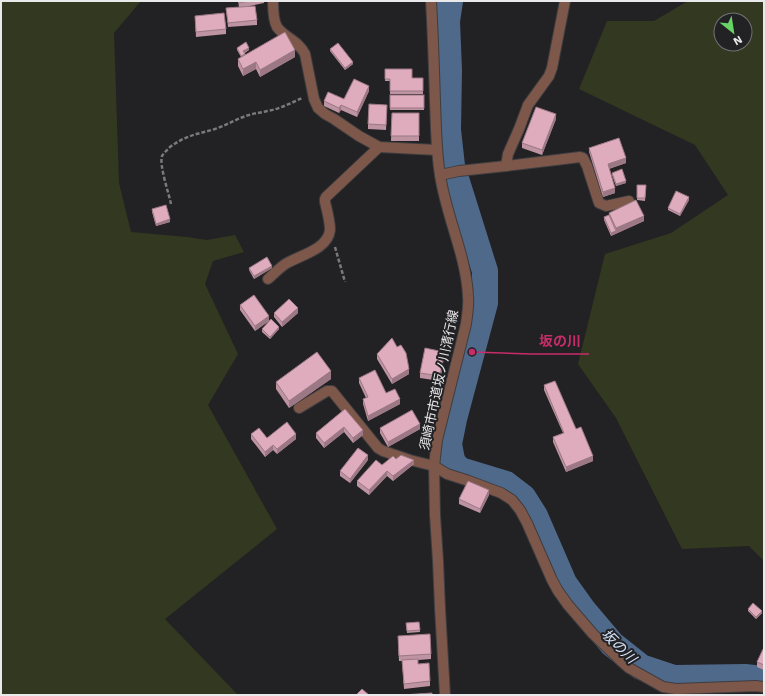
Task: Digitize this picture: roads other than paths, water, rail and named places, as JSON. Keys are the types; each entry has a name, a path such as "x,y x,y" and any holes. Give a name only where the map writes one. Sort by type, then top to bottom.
{"street":[{"path":"273,1 277,27 302,48 305,54 314,99 318,108 325,114 379,147 437,150"},
{"name":"須崎市市道坂ノ川清行線","path":"431,1 437,150 443,174 449,211 466,279 468,296 466,324 437,440 434,466 434,502 445,695"},
{"path":"506,166 508,154 528,105 552,68 558,42 564,1"},
{"path":"268,279 286,264 314,250 322,244 327,238 330,229 325,202 326,196 379,147"},
{"path":"443,174 580,157 584,158 599,203 606,206 629,200"},
{"path":"299,408 327,391 332,391 378,448 410,460 434,466 446,474 501,493 512,500 520,510 527,523 558,592 568,605 593,634 620,660 629,668 664,691 676,689 764,687"}],"waterway":[{"name":"坂の川","path":"450,1 447,21 449,70 448,130 452,166 485,271 485,303 454,419 449,444 452,460 460,470 506,484 523,497 535,516 564,583 584,611 612,644 641,667 674,678 745,677 764,679"}],"place":[{"name":"坂の川","path":"472,352"}]}
